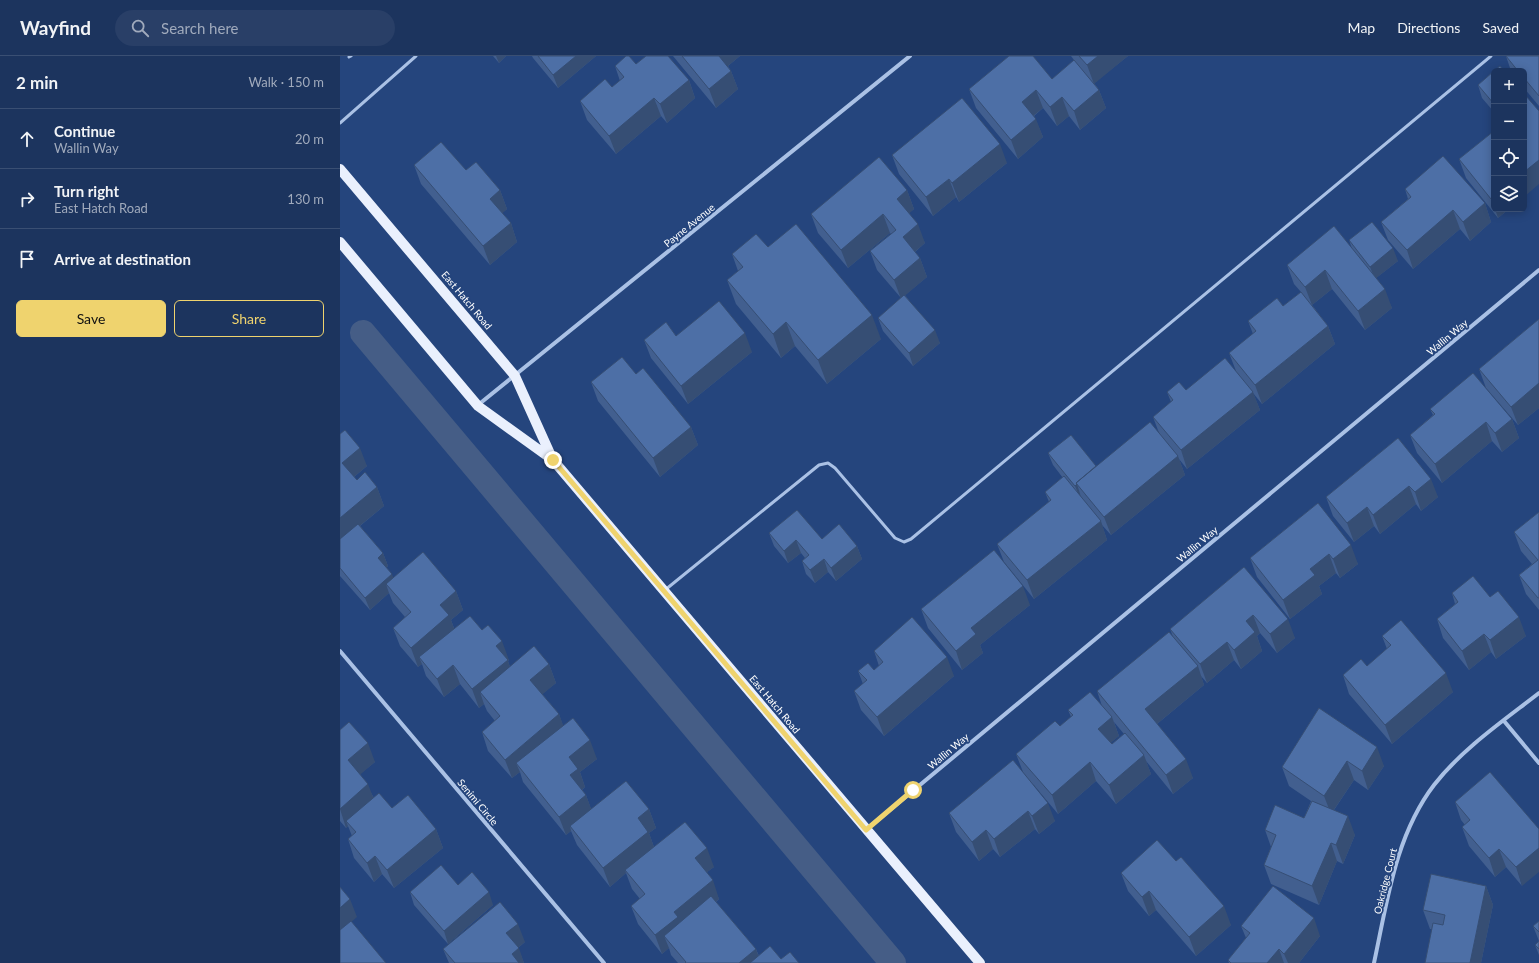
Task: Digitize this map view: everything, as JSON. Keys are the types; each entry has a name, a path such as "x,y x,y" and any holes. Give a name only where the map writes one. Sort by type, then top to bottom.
{"main road":[{"name":"East Hatch Road","path":"340,169 515,376 553,460"},
{"name":"East Hatch Road","path":"340,242 478,406 553,460 980,963"}],"street":[{"name":"Payne Avenue","path":"478,406 910,56"},
{"name":"Wallin Way","path":"866,830 1539,270"},
{"name":"Senimi Circle","path":"340,651 604,963"},
{"name":"Oakridge Court","path":"1374,963 1396,862 1411,821 1433,786 1455,761 1539,693"},
{"path":"1504,721 1539,762"}],"lane":[{"path":"340,123 416,56"},
{"path":"664,591 819,465 828,463 835,468 895,538 904,542 911,540 1491,56"}],"building":[{"path":"538,56 576,56 553,75"},
{"path":"626,56 629,56 636,64 646,56 668,56 689,80 660,104 654,98 609,136 580,101 605,79 612,87 624,77 615,66"},
{"path":"682,56 719,56 731,71 709,89"},
{"path":"1009,56 1033,56 1052,79 1074,60 1099,90 1074,111 1062,97 1050,107 1036,90 1022,102 1036,119 1011,140 969,89"},
{"path":"1079,56 1098,56 1087,65"},
{"path":"1506,56 1539,56 1539,96 1527,82 1527,68 1516,68"},
{"path":"1491,74 1491,100 1478,85"},
{"path":"1527,97 1539,111 1539,160 1527,170"},
{"path":"962,98 1000,144 952,183 949,179 926,197 892,155"},
{"path":"1491,133 1491,199 1459,159"},
{"path":"441,142 466,170 476,162 500,190 490,199 511,223 483,246 414,165"},
{"path":"1443,156 1485,203 1463,222 1453,210 1407,250 1381,222 1411,197 1405,189"},
{"path":"879,157 907,190 897,199 918,224 903,237 920,258 894,280 870,251 896,230 883,214 841,250 811,214"},
{"path":"1372,222 1393,248 1370,267 1349,240"},
{"path":"796,224 872,315 818,360 786,322 773,334 727,280 743,267 732,254 756,234 768,247"},
{"path":"1334,226 1385,289 1358,311 1325,270 1305,287 1287,265"},
{"path":"1301,292 1328,326 1255,385 1229,353 1256,331 1248,321 1277,298 1283,306"},
{"path":"904,295 935,330 909,353 878,318"},
{"path":"719,301 745,333 681,386 644,340 666,322 676,336"},
{"path":"1539,319 1539,383 1511,407 1479,369"},
{"path":"622,357 636,374 643,368 691,427 653,458 591,382"},
{"path":"1225,358 1253,392 1181,450 1153,417 1173,400 1167,392 1179,382 1186,390"},
{"path":"1473,373 1512,419 1495,433 1486,422 1435,464 1410,435 1435,414 1430,409"},
{"path":"1150,422 1178,456 1104,517 1076,483"},
{"path":"345,430 360,448 342,463 357,480 365,472 377,487 340,518 340,434"},
{"path":"1071,435 1096,466 1076,483 1077,484 1075,486 1048,453"},
{"path":"1398,438 1431,479 1415,492 1409,486 1373,515 1367,507 1347,523 1326,497"},
{"path":"1064,476 1101,521 1027,580 997,544 1051,500 1045,492"},
{"path":"1318,503 1351,545 1333,559 1329,554 1310,569 1315,575 1283,600 1250,558"},
{"path":"797,510 822,539 839,524 857,546 831,568 824,559 810,570 802,561 809,555 796,540 784,551 769,533"},
{"path":"1539,512 1538,598 1519,575 1538,560 1514,532"},
{"path":"358,524 383,553 378,558 392,574 365,598 340,568 340,539"},
{"path":"994,550 1023,586 971,628 976,634 956,651 921,609"},
{"path":"423,552 456,591 440,605 449,615 411,648 393,628 411,612 386,584"},
{"path":"1244,567 1288,619 1270,634 1253,615 1246,621 1255,632 1234,650 1227,642 1200,664 1170,629"},
{"path":"1473,576 1490,597 1498,591 1519,617 1490,640 1484,634 1462,651 1437,619 1458,602 1452,593"},
{"path":"470,616 482,630 488,625 502,641 496,646 508,660 472,689 453,665 437,679 419,657"},
{"path":"912,617 947,657 877,717 854,691 867,680 858,671 868,663 874,670 883,662 874,651"},
{"path":"1401,620 1446,673 1385,725 1343,675 1361,659 1367,666 1391,645 1382,636"},
{"path":"1169,632 1198,666 1145,709 1186,759 1166,775 1097,691"},
{"path":"534,646 549,664 530,680 559,714 505,760 482,732 500,716 480,692"},
{"path":"1090,692 1112,717 1098,729 1112,744 1125,733 1144,755 1109,785 1090,762 1052,795 1016,754 1055,721 1060,726 1073,715 1068,710"},
{"path":"1319,708 1377,747 1362,771 1347,761 1324,796 1282,767"},
{"path":"573,718 590,740 569,757 578,769 570,775 586,795 559,817 516,763"},
{"path":"349,722 368,743 348,760 368,784 340,809 340,730"},
{"path":"1013,760 1048,803 1032,816 1028,811 994,839 986,830 972,842 949,813"},
{"path":"1490,772 1539,829 1539,848 1516,867 1499,849 1489,858 1462,827 1470,820 1455,802"},
{"path":"626,781 649,809 638,818 648,832 603,868 570,826"},
{"path":"379,793 392,808 408,795 436,829 387,870 375,856 367,863 348,839 356,832 346,821"},
{"path":"1312,801 1348,816 1336,845 1331,843 1312,886 1264,865 1276,835 1265,830 1275,805 1304,818"},
{"path":"685,822 707,848 695,858 713,880 674,912 678,917 655,935 631,906 645,894 625,870"},
{"path":"1157,840 1176,861 1181,857 1224,906 1189,937 1149,891 1142,897 1121,873"},
{"path":"441,865 458,885 472,872 489,892 444,931 410,892"},
{"path":"1431,874 1486,886 1470,963 1425,963 1433,923 1443,925 1445,915 1423,910"},
{"path":"1273,886 1314,918 1284,954 1279,949 1267,963 1231,963 1228,960 1250,933 1241,926"},
{"path":"340,887 350,899 340,908"},
{"path":"711,896 756,949 739,963 685,963 686,962 664,936"},
{"path":"500,902 518,924 506,933 519,948 512,954 519,963 455,963 443,949"},
{"path":"351,921 386,963 340,963 340,930"},
{"path":"1539,921 1539,932 1533,926"},
{"path":"1539,941 1539,949 1535,945"},
{"path":"770,946 781,959 790,952 799,963 750,963"}],"waterway":[{"path":"363,333 893,963"}],"route":[{"path":"553,460 866,830 913,790"}]}
